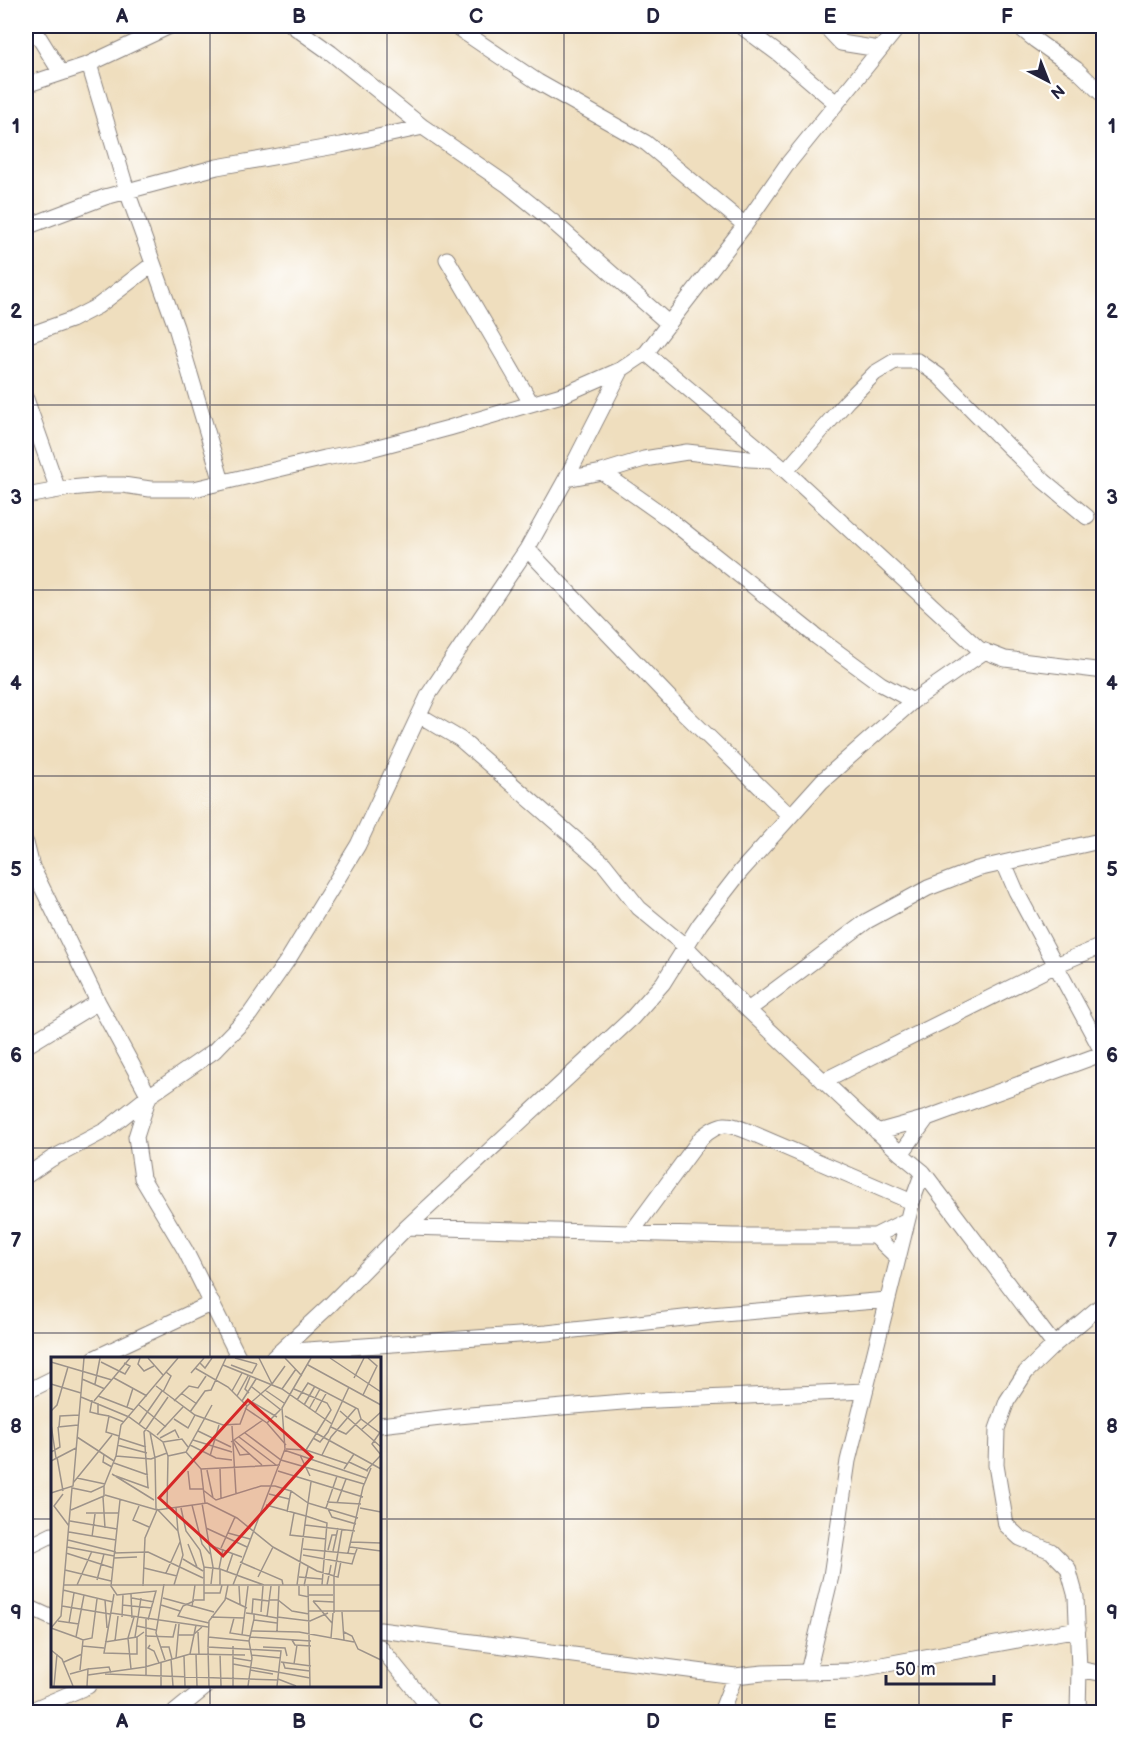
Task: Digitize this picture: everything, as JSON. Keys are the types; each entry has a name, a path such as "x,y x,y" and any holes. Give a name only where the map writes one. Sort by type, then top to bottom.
{"street":[{"path":"32,26 62,73"},
{"path":"26,85 89,64 170,26"},
{"path":"293,26 331,53 423,127 506,184 552,221 669,324"},
{"path":"455,26 538,82 646,143 745,225"},
{"path":"741,26 780,55 836,103"},
{"path":"825,26 866,66"},
{"path":"26,496 102,485 150,489 194,489 325,458 363,452 450,428 565,394 622,369 646,353 745,225 786,166 899,26"},
{"path":"1018,26 1076,69 1104,96"},
{"path":"841,43 879,49"},
{"path":"89,64 127,191 179,338 222,482"},
{"path":"26,227 105,196 217,167 341,145 423,127"},
{"path":"447,259 531,403"},
{"path":"26,336 71,320 98,306 153,264"},
{"path":"646,353 786,471 979,649 1005,659 1104,671"},
{"path":"786,471 875,373 895,361 918,361 939,376 1044,481 1087,517"},
{"path":"26,1176 51,1159 106,1130 214,1050 250,1014 289,958 358,845 429,694 527,549 566,479 622,369"},
{"path":"26,399 58,490"},
{"path":"566,479 602,472 644,459 687,452 773,460"},
{"path":"602,472 670,520 872,678 913,701"},
{"path":"527,549 684,712 790,816"},
{"path":"277,1355 407,1227 632,1018 663,983 700,924 741,872 822,780 913,701 985,651"},
{"path":"419,715 460,739 604,864 639,908 685,946 748,1010 877,1132 923,1172 1054,1345"},
{"path":"748,1010 867,921 928,888 977,869 1104,840"},
{"path":"26,843 29,869 149,1096 136,1137 142,1178 186,1250 238,1357"},
{"path":"877,1132 927,1119 1103,1054 1016,891 1004,863"},
{"path":"823,1081 1056,965 1104,945"},
{"path":"26,1046 99,1002"},
{"path":"901,1154 927,1119"},
{"path":"631,1233 701,1138 722,1124 735,1126 912,1202"},
{"path":"808,1672 831,1576 848,1461 907,1220 923,1172"},
{"path":"407,1227 733,1236 875,1236 907,1220"},
{"path":"875,1236 898,1258"},
{"path":"277,1355 547,1333 711,1315 887,1300"},
{"path":"99,1357 212,1303"},
{"path":"1078,1713 1076,1596 1068,1568 1051,1551 1020,1538 1006,1525 996,1465 997,1429 1007,1401 1026,1372 1104,1303"},
{"path":"26,1392 51,1380"},
{"path":"381,1425 634,1401 865,1391"},
{"path":"26,1548 51,1536"},
{"path":"26,1606 51,1618"},
{"path":"381,1630 735,1676 849,1671 1078,1629"},
{"path":"381,1648 433,1713"},
{"path":"1079,1669 1104,1674"},
{"path":"721,1713 735,1676"},
{"path":"27,1713 86,1687"},
{"path":"175,1713 206,1687"}]}
